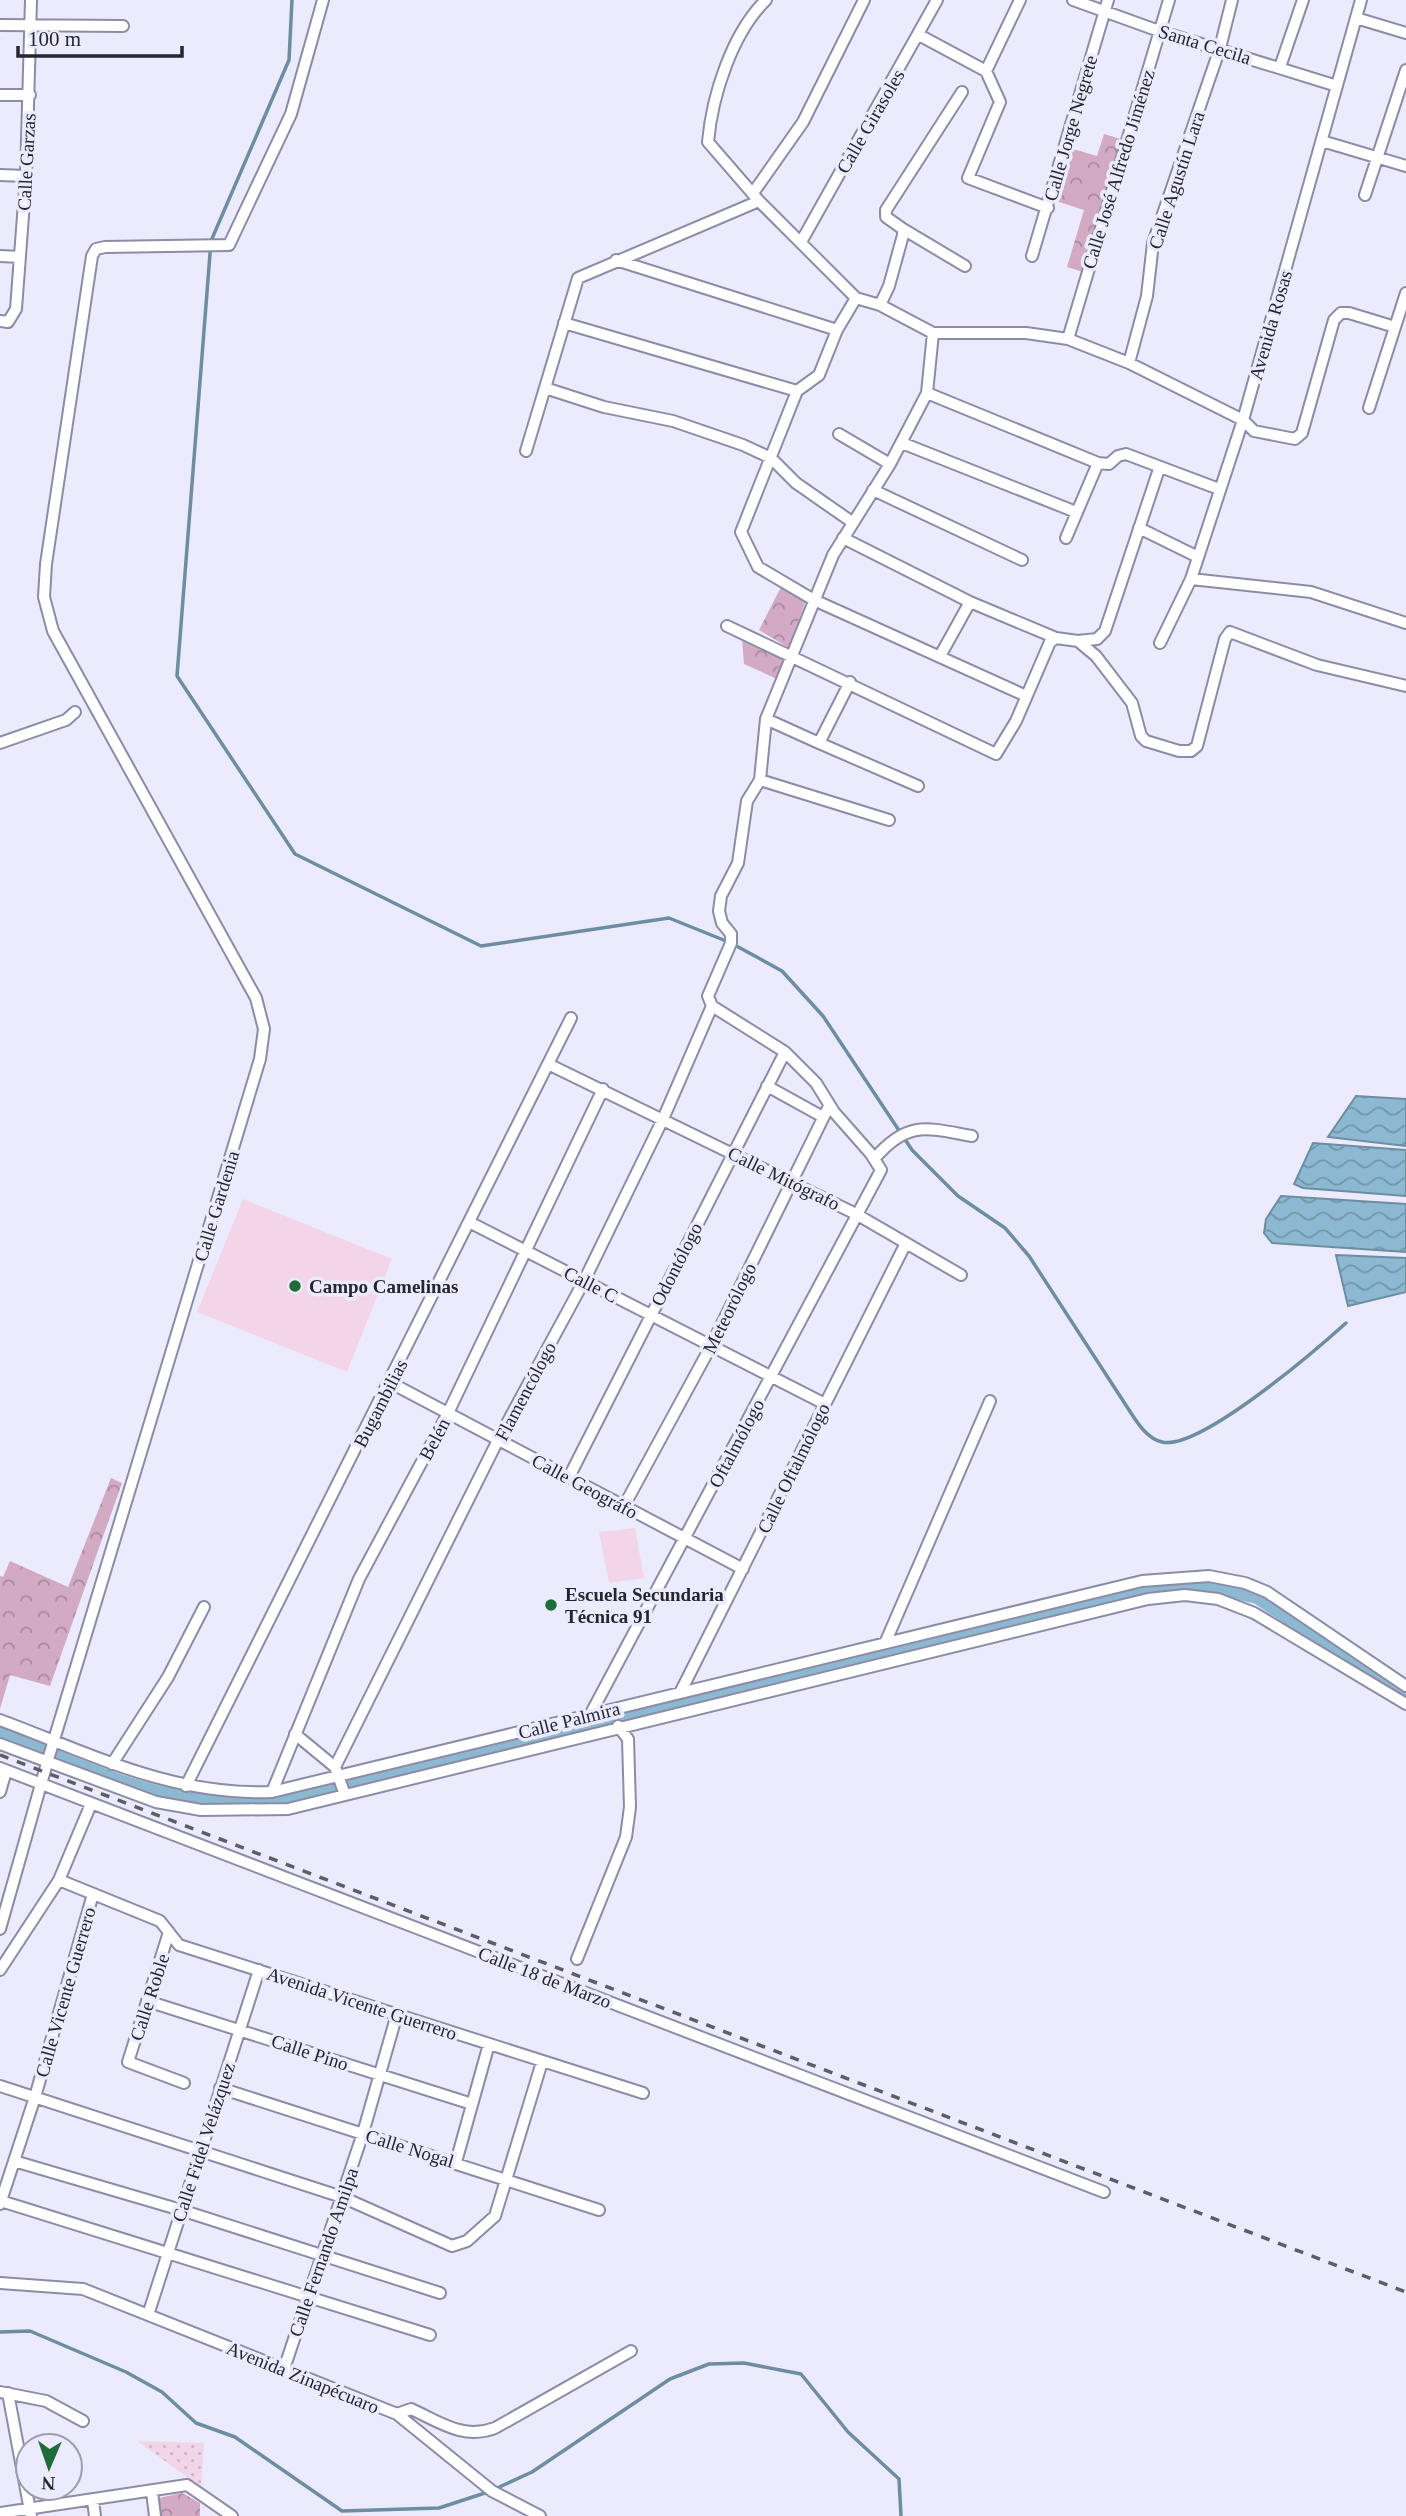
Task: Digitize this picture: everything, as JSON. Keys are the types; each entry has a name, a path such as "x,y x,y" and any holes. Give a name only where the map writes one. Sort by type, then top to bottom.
{"street":[{"name":"Calle Garzas","path":"4,322 16,309 30,95 31,0"},
{"name":"Calle Gardenia","path":"0,1929 47,1762 55,1743 260,1059 264,1029 256,998 53,631 44,597 46,564 92,256 96,249 105,247 229,244 291,114 323,0"},
{"path":"766,0 737,38 729,55 710,122 708,142 756,197 856,298 880,306 933,333 1026,333 1068,339 1129,363 1244,420 1254,431 1269,436 1299,437 1303,433 1335,320 1342,313 1395,327"},
{"path":"526,451 578,278 756,197 803,122 864,0"},
{"name":"Calle Girasoles","path":"801,242 937,0"},
{"path":"986,71 1020,0"},
{"name":"Santa Cecila","path":"1073,0 1106,5 1159,31 1337,86"},
{"name":"Calle José Alfredo Jiménez","path":"1068,339 1169,0"},
{"name":"Calle Agustín Lara","path":"1129,363 1147,296 1153,243 1220,48 1232,0"},
{"path":"1280,67 1303,0"},
{"name":"Avenida Rosas","path":"1160,643 1191,579 1244,420 1361,0"},
{"name":"Calle Jorge Negrete","path":"1032,256 1106,5"},
{"path":"1356,18 1406,33"},
{"path":"0,25 123,26"},
{"path":"919,35 986,71 1000,102 968,178 1048,208"},
{"path":"1365,195 1406,70"},
{"path":"962,92 887,210 886,217 965,266"},
{"path":"0,95 30,95"},
{"path":"1322,141 1406,166"},
{"path":"0,175 26,176"},
{"path":"880,306 893,274 903,229"},
{"path":"0,256 20,257"},
{"path":"616,260 837,330"},
{"path":"1369,408 1406,293"},
{"path":"856,298 837,330 819,375 797,391 741,533 758,567 814,600 1024,695"},
{"path":"564,323 797,391"},
{"path":"933,333 927,393 1098,463 1109,464 1118,456 1126,454 1159,469 1219,489"},
{"path":"545,388 604,407 674,421 771,458 796,483 852,522"},
{"name":"Flamencólogo","path":"340,1782 498,1440 584,1281 663,1119 712,1006 708,996 711,985 731,943 731,934 719,911 720,896 737,863 747,802 760,780 766,719 814,600 843,538 890,464 927,393"},
{"path":"839,434 890,464"},
{"path":"902,443 1076,513"},
{"path":"1066,538 1098,463"},
{"path":"843,538 970,602 1056,638 1097,639 1105,631 1159,469"},
{"path":"873,490 1022,560"},
{"path":"1139,528 1198,557"},
{"path":"1191,579 1311,592 1406,623"},
{"path":"940,656 970,602"},
{"path":"727,626 850,682 996,754 1016,721 1024,695 1050,642 1056,638"},
{"path":"1078,640 1096,656 1132,703 1141,736 1146,741 1179,751 1191,751 1197,746 1225,639 1230,632 1317,665 1406,686"},
{"path":"819,743 850,682"},
{"path":"0,743 57,723 75,712"},
{"path":"766,719 918,786"},
{"path":"760,780 889,820"},
{"path":"712,1006 785,1052 816,1083 829,1105 875,1158 902,1135 920,1128 972,1136"},
{"name":"Bugambilias","path":"186,1786 391,1383 571,1018"},
{"name":"Odontólogo","path":"569,1477 785,1052"},
{"name":"Calle Mitógrafo","path":"548,1064 856,1214 961,1275"},
{"path":"767,1086 823,1117"},
{"name":"Belén","path":"272,1792 359,1579 447,1413 603,1090"},
{"name":"Meteorólogo","path":"624,1506 711,1346 829,1105"},
{"name":"Oftalmólogo","path":"590,1715 881,1170 875,1158"},
{"name":"Calle C","path":"469,1222 825,1404"},
{"name":"Calle Oftalmólogo","path":"680,1693 906,1243"},
{"name":"Calle Geográfo","path":"391,1383 743,1569"},
{"path":"886,1641 990,1401"},
{"name":"Calle Palmira","path":"0,1720 158,1780 236,1792 272,1792 340,1782 538,1738 590,1715 886,1641 1142,1581 1197,1576 1245,1583 1267,1592 1406,1686"},
{"path":"0,1744 156,1802 201,1810 288,1809 340,1782 538,1738 618,1727 1148,1599 1185,1595 1218,1599 1254,1613 1406,1704"},
{"path":"112,1764 168,1676 204,1607"},
{"path":"577,1959 626,1837 631,1807 628,1739 618,1727"},
{"path":"295,1734 340,1782"},
{"name":"Calle 18 de Marzo","path":"0,1792 3,1770 1104,2192"},
{"path":"0,1970 59,1880 91,1804"},
{"name":"Calle Vicente Guerrero","path":"0,2202 35,2097 93,1894 59,1880"},
{"name":"Avenida Vicente Guerrero","path":"93,1894 160,1920 179,1945 643,2092"},
{"name":"Calle Roble","path":"169,1933 128,2062 184,2083"},
{"name":"Calle Fidel Velázquez","path":"148,2315 258,1970"},
{"name":"Calle Pino","path":"147,2001 472,2104"},
{"name":"Calle Fernando Amilpa","path":"284,2369 363,2133 397,2014"},
{"path":"456,2162 489,2044"},
{"path":"0,2086 199,2153 342,2197 452,2246 467,2241 491,2222 542,2062"},
{"name":"Calle Nogal","path":"220,2088 599,2210"},
{"path":"14,2161 181,2210 440,2293"},
{"path":"0,2202 430,2334"},
{"name":"Avenida Zinapécuaro","path":"0,2283 83,2289 397,2414 411,2409 460,2431 478,2434 495,2428 631,2351"},
{"path":"30,2512 4,2393 46,2402 83,2421"},
{"path":"397,2414 492,2491 540,2516"},
{"path":"0,2513 30,2512 187,2485 216,2512 232,2516"},
{"path":"152,2492 155,2516"},
{"path":"93,2501 95,2516"}],"shaded area":[{"name":"Campo Camelinas","path":"243,1199 392,1259 347,1372 197,1312"},
{"path":"635,1528 644,1578 609,1583 599,1532"},
{"path":"137,2441 204,2443 201,2487"}],"green space":[{"path":"1104,134 1124,140 1083,272 1067,267 1084,210 1056,201 1073,149 1097,156"},
{"path":"781,587 806,600 789,648 759,630"},
{"path":"742,638 786,658 777,679 744,664"},
{"path":"111,1478 122,1483 50,1686 10,1675 0,1709 0,1576 3,1577 10,1561 68,1587"},
{"path":"182,2493 200,2503 200,2516 162,2516 159,2498"}],"water":[{"path":"1356,1096 1406,1099 1406,1146 1328,1137"},
{"path":"1313,1143 1406,1150 1406,1196 1303,1188 1294,1184"},
{"path":"1281,1196 1406,1204 1406,1252 1272,1243 1264,1233 1266,1219"},
{"path":"1336,1255 1406,1258 1406,1292 1348,1306"}],"waterway":[{"path":"292,0 289,60 211,241 177,676 295,854 481,946 669,918 731,943 782,971 823,1016 912,1150 958,1196 1005,1228 1029,1256 1137,1422 1157,1440 1179,1441 1229,1415 1284,1375 1346,1323"},
{"path":"0,1733 102,1774 169,1794 203,1800 278,1800 1130,1592 1186,1583 1257,1598 1404,1697"},
{"path":"0,2332 30,2331 126,2372 162,2392 196,2423 235,2437 342,2511 439,2508 488,2492"},
{"path":"495,2489 532,2472 670,2379 709,2364 744,2363 801,2374 848,2432 899,2479 901,2516"}],"railway":[{"path":"0,1755 1406,2292"}],"place":[{"name":"Campo Camelinas","path":"295,1286"},
{"name":"Escuela Secundaria Técnica 91","path":"551,1605"}]}
